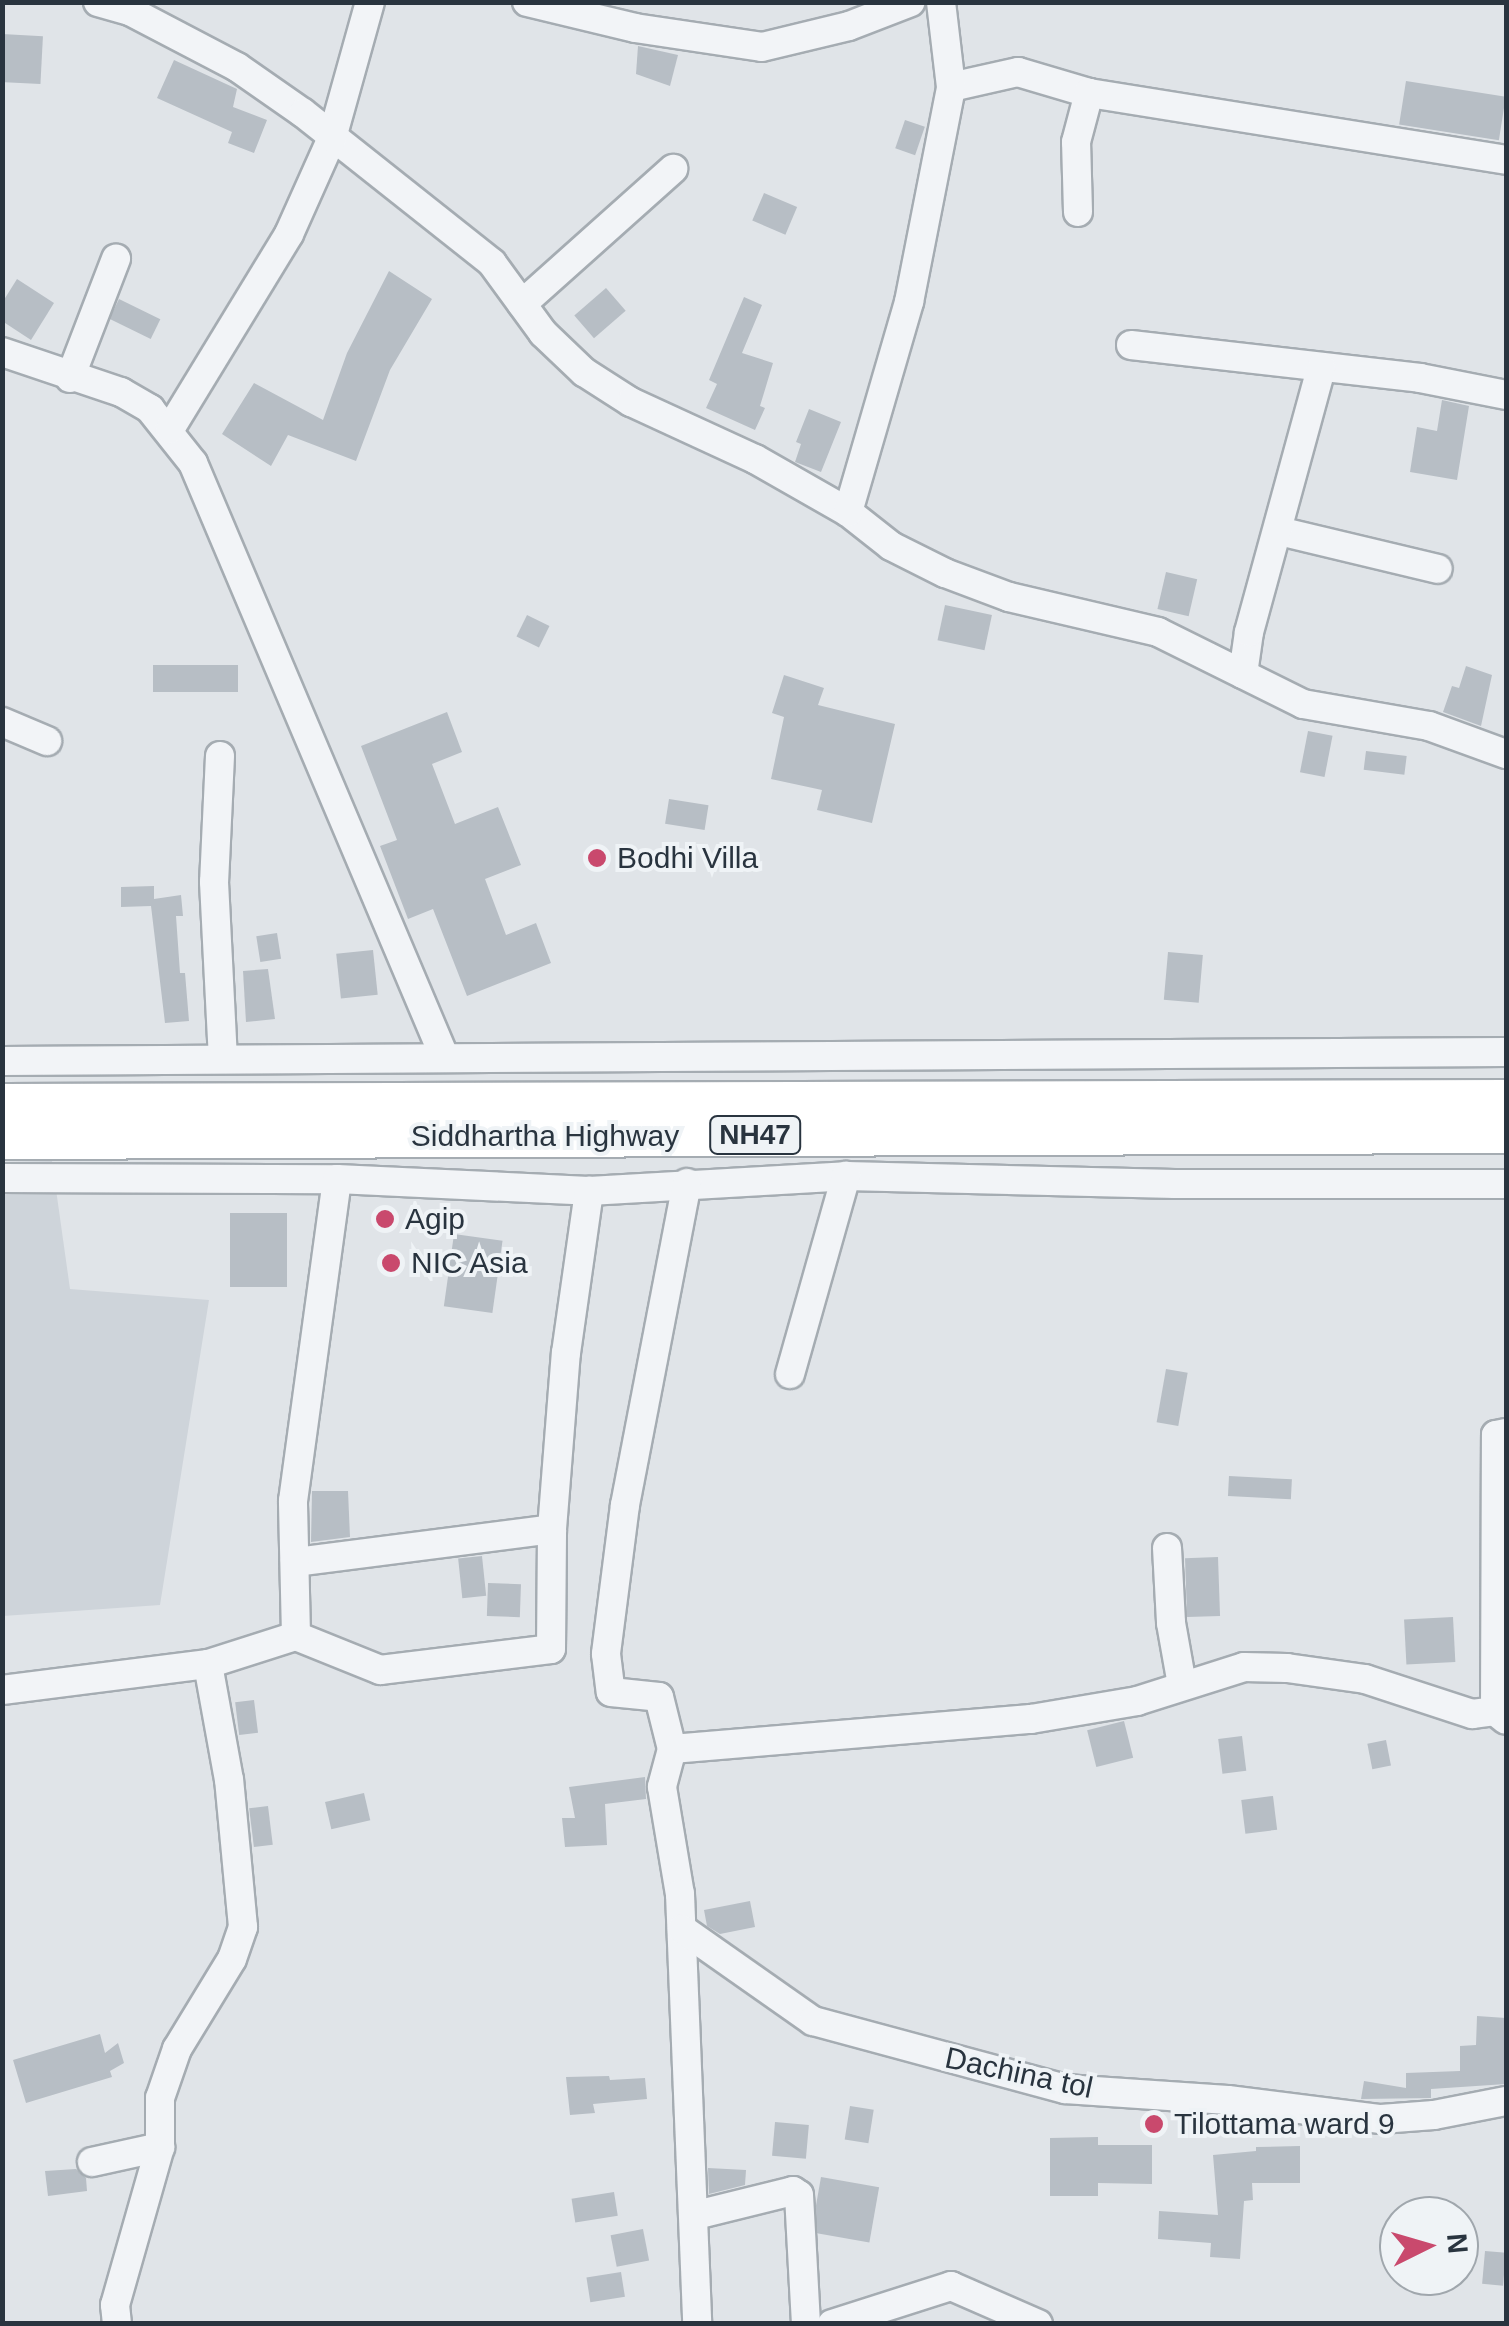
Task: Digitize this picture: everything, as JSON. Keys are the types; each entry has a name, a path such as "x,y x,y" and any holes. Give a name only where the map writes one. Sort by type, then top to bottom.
{"highway":[{"name":"Siddhartha Highway","path":"2,1104 1506,1100"},
{"name":"Siddhartha Highway","path":"2,1138 1506,1132"}],"street":[{"path":"98,2 130,10 237,67 332,138 492,263 544,333 584,372 632,402 755,458 848,512 891,546 945,573 1008,596 1158,632 1303,704 1429,726 1506,754"},
{"path":"170,429 289,234 332,138 370,2"},
{"path":"527,2 639,15 762,47 850,26 911,2"},
{"path":"848,512 909,302 951,86 941,2"},
{"path":"951,86 1018,72 1089,93 1506,160"},
{"path":"1078,212 1076,142 1089,93"},
{"path":"522,304 673,170"},
{"path":"70,378 116,259"},
{"path":"1131,345 1420,378 1506,395"},
{"path":"2,352 121,392 150,409 170,429 193,464 444,1056"},
{"path":"1243,674 1249,632 1321,368"},
{"path":"1279,531 1438,569"},
{"path":"2,722 47,742"},
{"path":"220,756 214,882 224,1058"},
{"path":"2,1061 1506,1052"},
{"path":"790,1374 846,1176"},
{"path":"2,1178 338,1178 589,1192 846,1176 1175,1184 1506,1184"},
{"path":"296,1636 293,1502 338,1178"},
{"path":"688,1184 625,1505 606,1654 611,1692 659,1697 672,1748 662,1787 682,1928 696,2215 697,2324"},
{"path":"2,1690 208,1664 296,1636 380,1670 551,1649 552,1529 566,1353 589,1192"},
{"path":"672,1748 1031,1719 1137,1701 1244,1666 1365,1679 1472,1714 1501,1716 1496,1435 1506,1432"},
{"path":"295,1562 552,1529"},
{"path":"1167,1548 1171,1623 1182,1685"},
{"path":"117,2324 116,2305 160,2146 160,2098 177,2048 232,1959 243,1927 229,1780 208,1664"},
{"name":"Dachina tol","path":"682,1928 813,2022 1065,2089 1228,2100 1382,2119 1409,2119 1506,2101"},
{"path":"92,2162 160,2146"},
{"path":"696,2215 793,2192 799,2195 806,2324"},
{"path":"832,2324 951,2286 1038,2324"}],"shaded area":[{"path":"52,1161 70,1289 209,1300 160,1605 3,1616 3,1162"}],"building":[{"path":"2,34 43,36 40,84 2,82"},
{"path":"638,46 678,55 670,86 636,74"},
{"path":"174,60 237,89 233,107 267,120 254,153 228,143 232,132 157,98"},
{"path":"1406,81 1506,97 1499,140 1399,124"},
{"path":"905,120 925,127 915,155 895,148"},
{"path":"764,193 797,207 785,235 752,221"},
{"path":"389,271 432,299 390,370 356,461 288,435 271,466 222,434 254,383 323,420 347,353"},
{"path":"17,279 54,303 31,340 2,321 2,303"},
{"path":"606,288 626,311 594,338 574,316"},
{"path":"744,297 762,305 742,353 773,363 760,406 765,408 755,430 706,408 717,384 709,380"},
{"path":"119,299 160,319 151,339 109,319"},
{"path":"1442,400 1469,406 1457,480 1410,472 1417,427 1437,431"},
{"path":"809,409 841,422 821,472 795,462 801,444 796,442"},
{"path":"1166,572 1197,579 1189,616 1157,609"},
{"path":"945,605 992,615 984,650 938,640"},
{"path":"527,615 549,626 539,648 516,637"},
{"path":"153,665 238,665 238,692 153,692"},
{"path":"1466,666 1492,675 1481,726 1443,712 1452,686 1459,688"},
{"path":"784,675 824,688 818,705 895,724 872,823 817,810 822,790 771,779 784,717 772,713"},
{"path":"447,712 462,752 432,764 455,824 498,807 521,865 485,879 506,935 536,923 551,963 467,996 433,909 408,919 380,846 397,840 361,746"},
{"path":"1308,731 1333,736 1325,777 1300,772"},
{"path":"1366,751 1407,756 1404,775 1364,770"},
{"path":"669,799 709,805 705,830 665,824"},
{"path":"154,886 154,899 181,895 183,916 176,916 180,973 185,973 189,1021 165,1023 151,906 121,907 121,887"},
{"path":"277,933 281,959 260,962 256,936"},
{"path":"373,950 378,995 341,999 336,954"},
{"path":"1168,952 1203,955 1199,1003 1164,1000"},
{"path":"268,969 275,1019 246,1022 243,971"},
{"path":"230,1213 287,1213 287,1287 230,1287"},
{"path":"454,1234 503,1241 492,1313 444,1306"},
{"path":"1166,1369 1188,1373 1178,1426 1157,1422"},
{"path":"1229,1476 1292,1479 1291,1499 1228,1496"},
{"path":"312,1491 348,1491 350,1537 311,1542"},
{"path":"482,1556 486,1596 462,1598 458,1559"},
{"path":"1218,1557 1220,1616 1187,1617 1185,1558"},
{"path":"488,1583 521,1584 520,1617 487,1616"},
{"path":"1453,1617 1455,1662 1406,1665 1404,1620"},
{"path":"254,1700 258,1733 239,1735 235,1702"},
{"path":"1124,1721 1133,1758 1096,1767 1087,1730"},
{"path":"1242,1736 1246,1771 1222,1774 1218,1739"},
{"path":"1386,1740 1391,1766 1372,1769 1367,1744"},
{"path":"645,1777 646,1799 605,1804 607,1845 565,1847 562,1818 575,1818 569,1787"},
{"path":"364,1793 370,1820 331,1829 325,1802"},
{"path":"1273,1796 1277,1830 1245,1834 1241,1800"},
{"path":"268,1806 273,1845 254,1847 249,1808"},
{"path":"750,1901 755,1927 720,1934 707,1926 704,1910"},
{"path":"1477,2016 1506,2018 1506,2084 1431,2089 1431,2098 1361,2099 1364,2081 1406,2088 1406,2073 1460,2071 1460,2046 1476,2045"},
{"path":"100,2034 105,2053 118,2043 124,2063 110,2071 112,2077 26,2103 13,2060"},
{"path":"609,2076 610,2080 645,2078 647,2099 593,2104 595,2113 570,2115 566,2077"},
{"path":"850,2106 874,2110 868,2143 845,2140"},
{"path":"775,2122 809,2125 806,2159 772,2156"},
{"path":"1098,2137 1098,2145 1152,2145 1152,2184 1098,2183 1098,2196 1050,2196 1050,2138"},
{"path":"1300,2146 1300,2183 1252,2183 1253,2200 1244,2201 1240,2259 1210,2257 1211,2243 1158,2239 1159,2211 1218,2215 1213,2155 1256,2151 1256,2147"},
{"path":"708,2168 746,2170 745,2185 709,2194"},
{"path":"76,2169 86,2178 87,2191 48,2196 45,2171"},
{"path":"821,2177 879,2187 869,2242 811,2232"},
{"path":"614,2192 618,2216 575,2222 572,2199"},
{"path":"643,2229 649,2260 617,2267 611,2235"},
{"path":"1485,2251 1506,2253 1503,2286 1482,2284"},
{"path":"621,2272 625,2297 590,2302 586,2277"}],"place":[{"name":"Bodhi Villa","path":"597,858"},
{"name":"Agip","path":"385,1219"},
{"name":"NIC Asia","path":"391,1263"},
{"name":"Tilottama ward 9","path":"1154,2124"}]}
